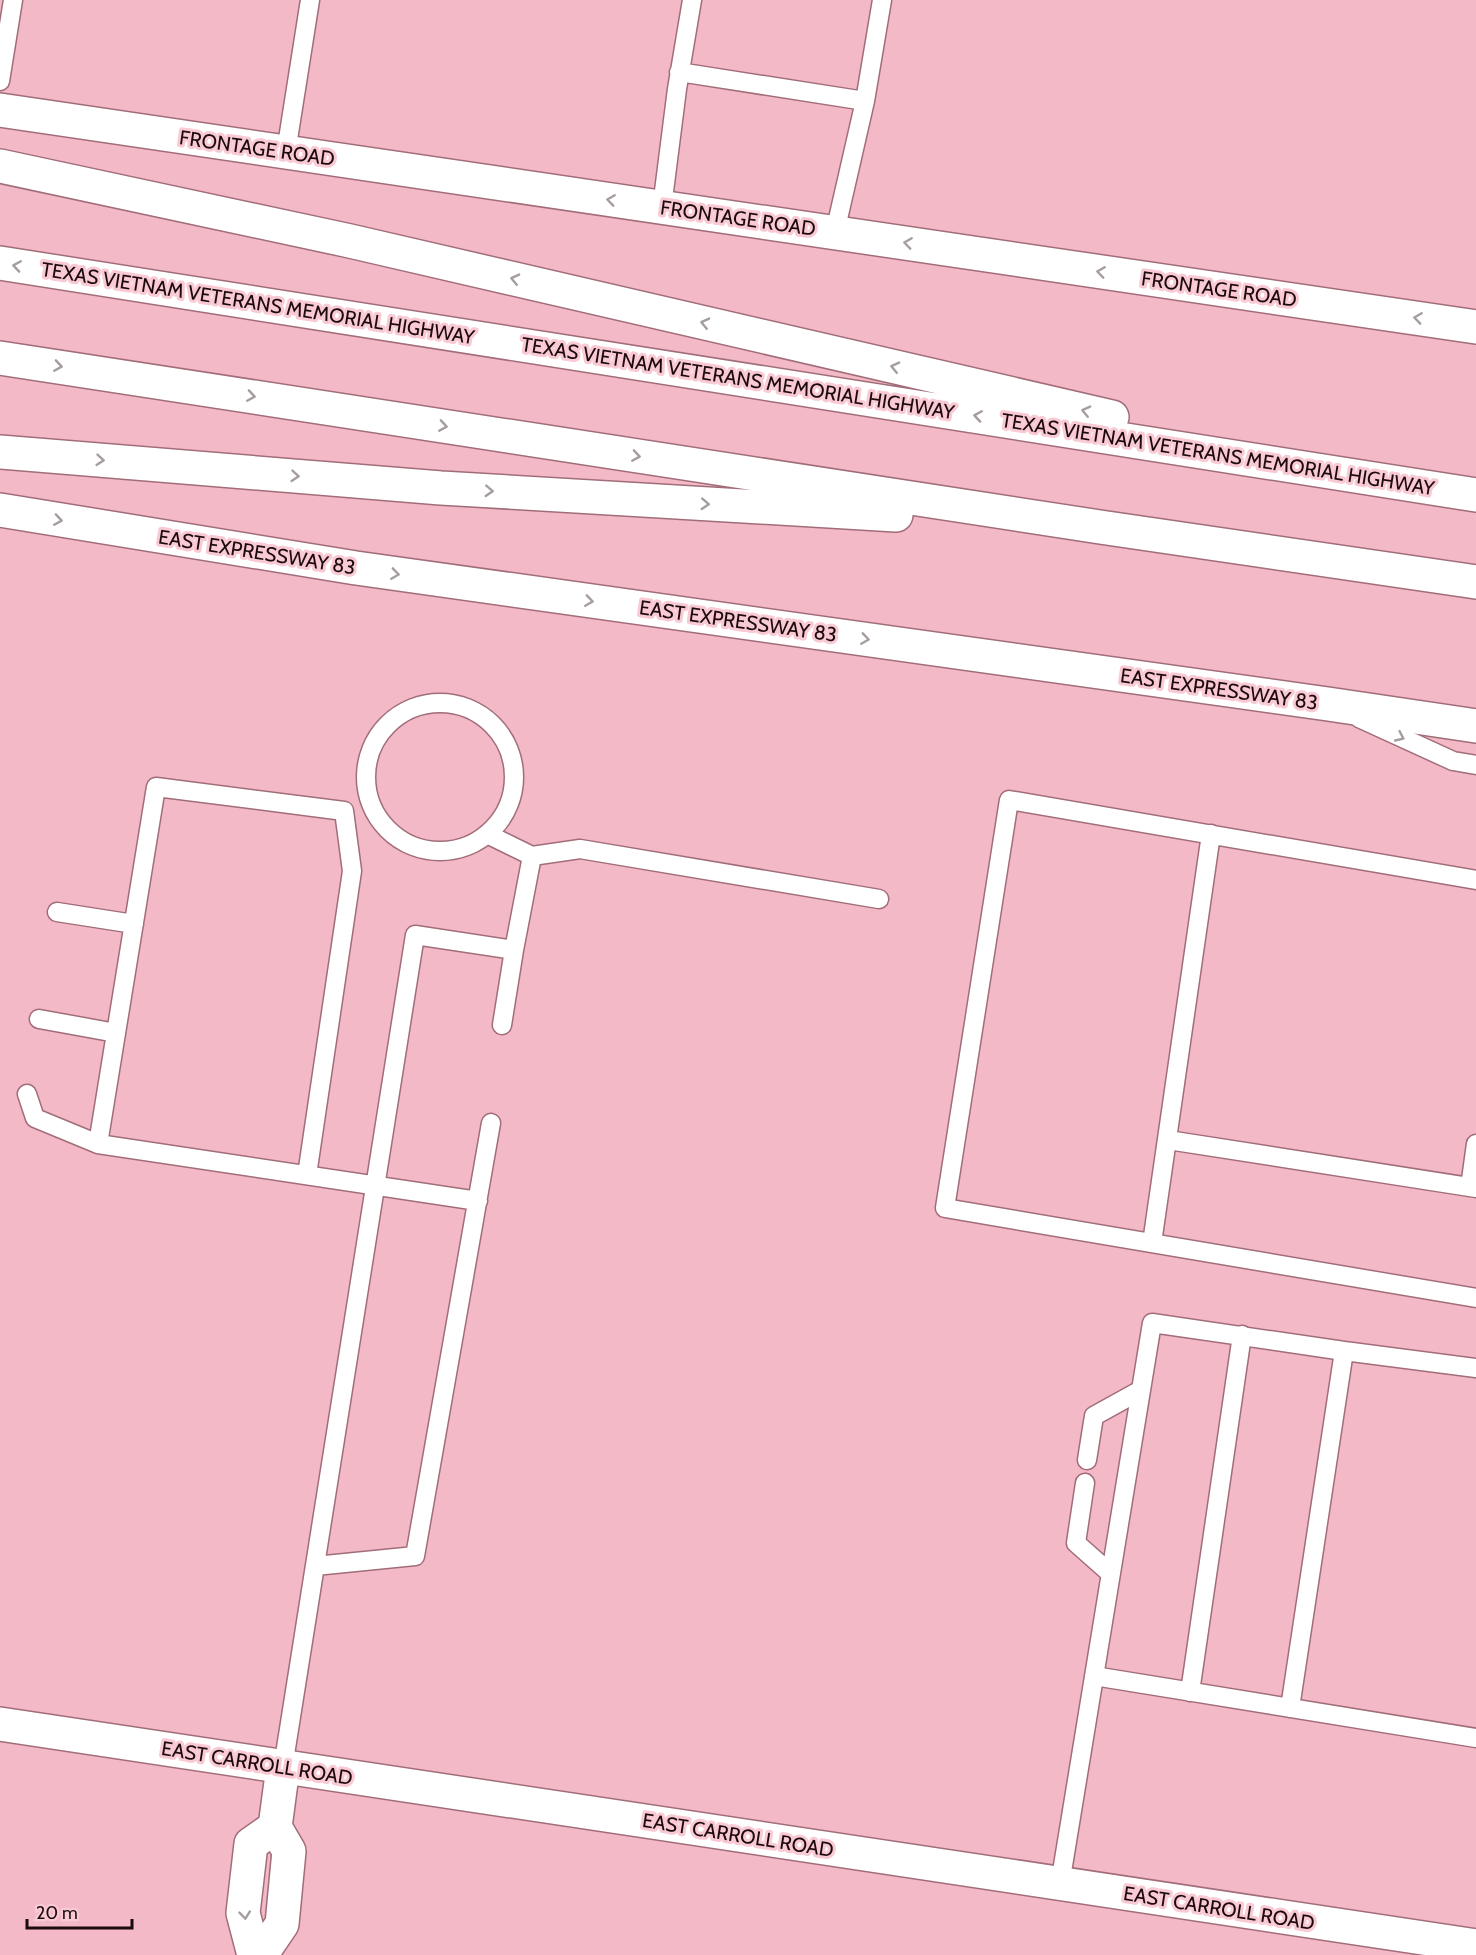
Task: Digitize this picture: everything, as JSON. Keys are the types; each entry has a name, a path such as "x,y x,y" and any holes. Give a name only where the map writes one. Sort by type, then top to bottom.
{"main road":[{"name":"FRONTAGE ROAD","path":"0,110 1476,327"},
{"path":"0,165 350,241 1388,481"},
{"name":"TEXAS VIETNAM VETERANS MEMORIAL HIGHWAY","path":"0,263 1476,495"},
{"path":"0,358 1100,527 1476,582"},
{"path":"0,452 441,488 1100,527"},
{"name":"EAST EXPRESSWAY 83","path":"0,510 356,568 1476,726"},
{"name":"EAST CARROLL ROAD","path":"0,1724 1476,1946"},
{"path":"261,1955 282,1924 290,1851 275,1827 283,1767"},
{"path":"254,1955 243,1913 251,1844 275,1827"},
{"path":"248,1870 287,1875"}],"lane":[{"path":"0,81 13,0"},
{"path":"286,152 310,0"},
{"path":"662,207 692,0"},
{"path":"835,232 865,101 882,0"},
{"path":"680,72 865,101"},
{"path":"446,702 471,708 491,722 507,743 514,767 513,792 504,815 487,834 466,847 442,851 418,848 396,837 379,820 369,802 365,775 369,751 381,729 399,714 422,704 446,702"},
{"path":"1328,704 1453,762 1476,765"},
{"path":"98,1144 156,787 344,811 369,802"},
{"path":"1476,880 1009,800 945,1208 1476,1298"},
{"path":"307,1175 352,871 344,811"},
{"path":"487,834 532,856 580,849 879,899"},
{"path":"1152,1243 1211,834"},
{"path":"502,1025 532,856"},
{"path":"57,912 134,924"},
{"path":"283,1767 415,934 514,950"},
{"path":"39,1019 116,1033"},
{"path":"27,1094 35,1118 98,1144 478,1201"},
{"path":"315,1566 415,1556 491,1123"},
{"path":"1168,1140 1473,1187 1476,1144"},
{"path":"1060,1884 1152,1323 1476,1368"},
{"path":"1190,1692 1242,1335"},
{"path":"1290,1708 1344,1351"},
{"path":"1087,1460 1094,1416 1141,1390"},
{"path":"1085,1483 1076,1543 1110,1574"},
{"path":"1094,1676 1476,1738"}]}
